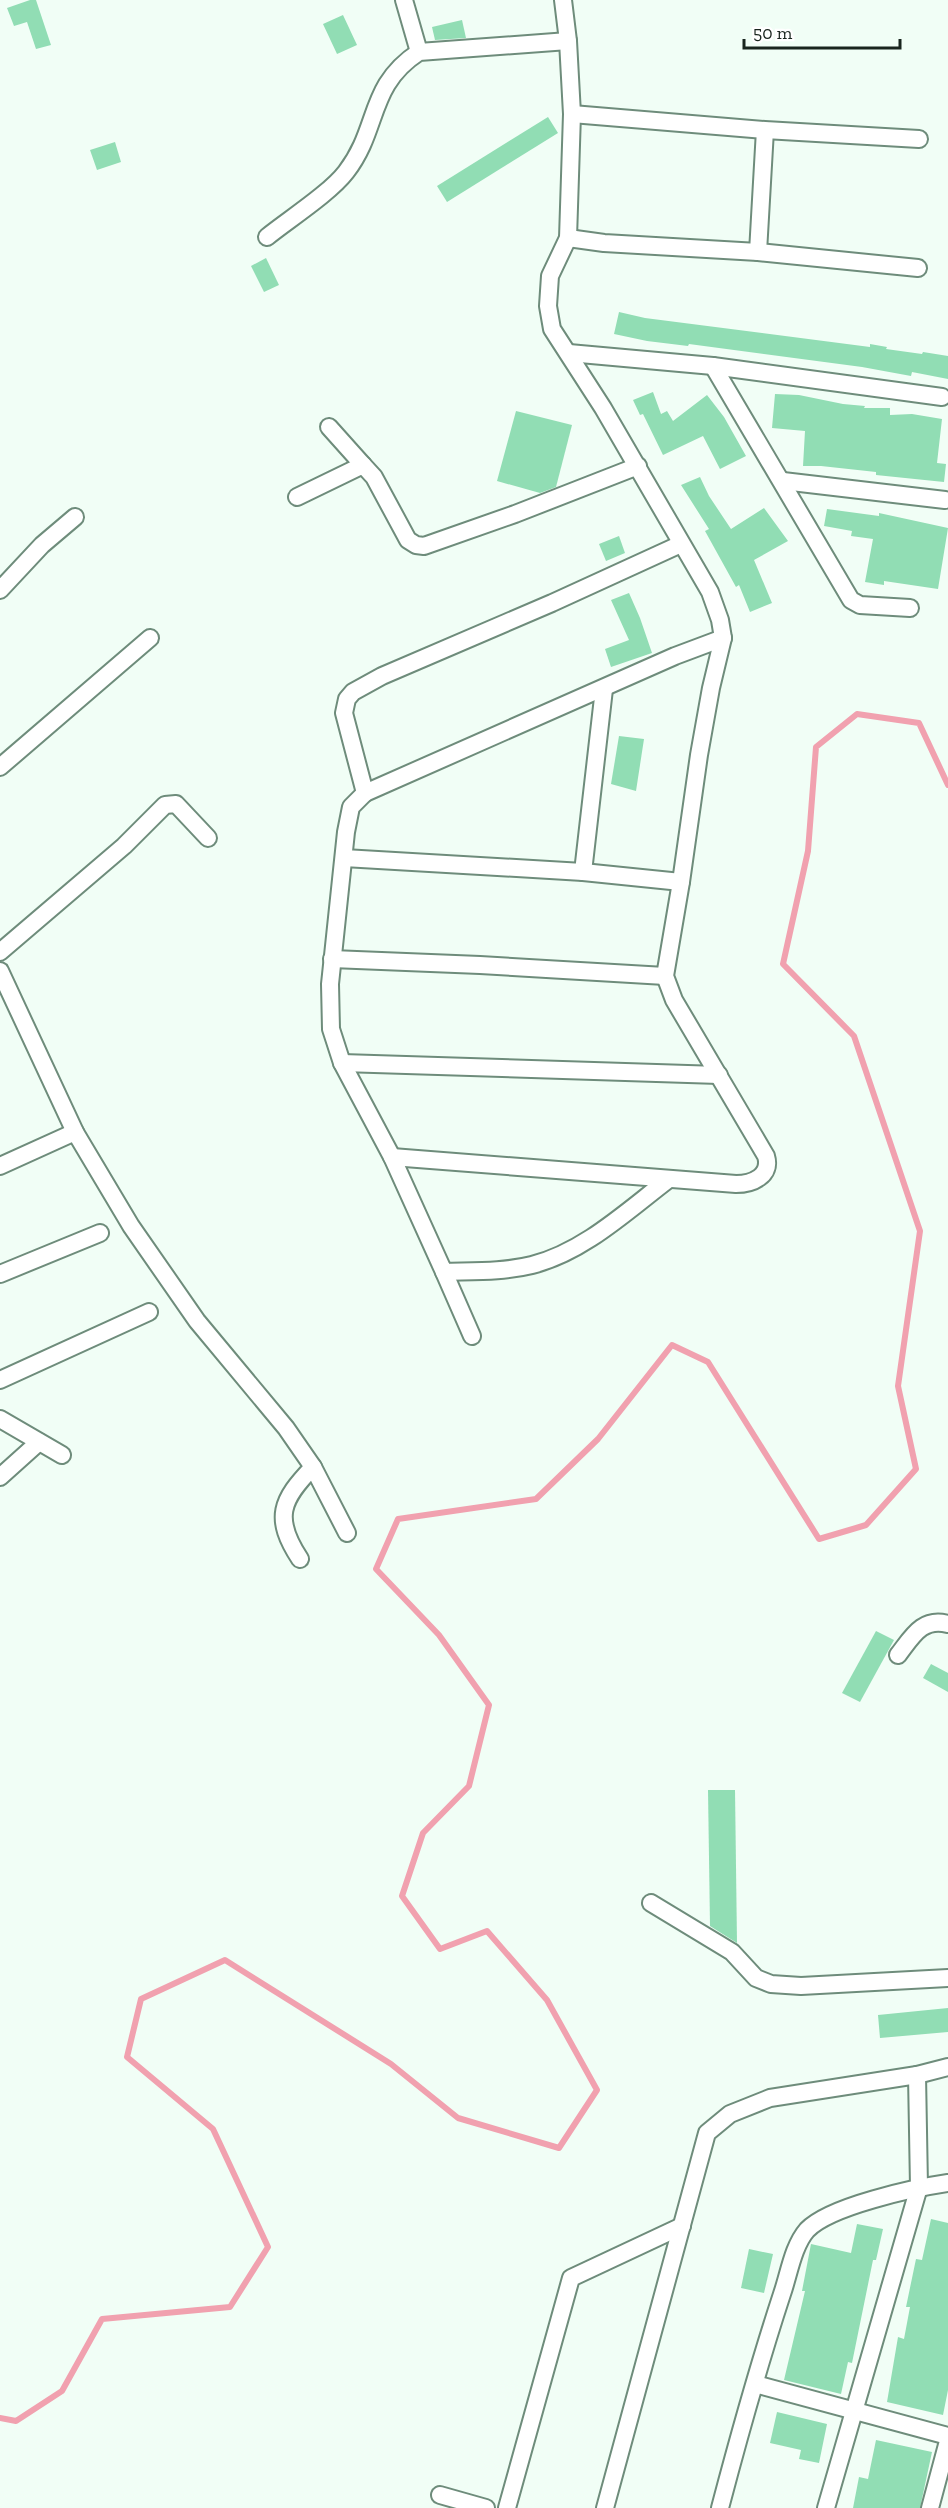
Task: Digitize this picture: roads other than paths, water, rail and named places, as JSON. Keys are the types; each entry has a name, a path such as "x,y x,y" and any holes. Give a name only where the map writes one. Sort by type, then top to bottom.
{"street":[{"path":"404,0 419,52"},
{"path":"392,1157 712,1184 749,1184 762,1175 766,1169 766,1156 674,1000 665,976 699,755 723,638 716,606 638,466 552,329 548,306 550,276 568,238 573,114 568,41 562,0"},
{"path":"267,237 346,173 360,151 383,89 403,63 419,52 568,41"},
{"path":"573,114 765,130 918,139"},
{"path":"758,252 765,130"},
{"path":"568,238 604,243 758,252 918,268"},
{"path":"569,353 713,366 942,397"},
{"path":"713,366 783,481 851,600 860,604 910,608"},
{"path":"329,427 380,487 404,534 410,541 420,546 514,514 638,466"},
{"path":"297,497 363,465"},
{"path":"783,481 945,500"},
{"path":"0,590 42,545 75,517"},
{"path":"365,793 344,714 347,699 353,692 382,676 552,603 681,544"},
{"path":"0,767 150,638"},
{"path":"472,1335 392,1157 342,1063 332,1029 329,1007 348,815 353,803 365,793 723,638"},
{"path":"583,872 604,689"},
{"path":"0,952 124,846 165,805 176,804 208,838"},
{"path":"344,858 583,872 681,882"},
{"path":"333,959 665,976"},
{"path":"0,971 75,1132 162,1274 196,1321 286,1428 313,1467 348,1533"},
{"path":"342,1063 719,1075"},
{"path":"0,1166 75,1132"},
{"path":"444,1272 530,1266 553,1258 602,1230 669,1179"},
{"path":"0,1274 100,1233"},
{"path":"0,1380 149,1312"},
{"path":"0,1419 62,1455"},
{"path":"0,1477 39,1442"},
{"path":"300,1559 288,1536 284,1513 288,1496 293,1488 313,1467"},
{"path":"898,1655 923,1625 934,1622 948,1624"},
{"path":"651,1903 732,1953 756,1978 771,1984 801,1986 948,1978"},
{"path":"605,2508 707,2133 730,2114 770,2098 917,2075 948,2067"},
{"path":"826,2508 919,2187 917,2075"},
{"path":"720,2508 796,2251 807,2231 830,2214 919,2187 948,2183"},
{"path":"507,2508 571,2278 682,2226"},
{"path":"755,2384 948,2438 930,2508"},
{"path":"440,2495 486,2508"}],"waterway":[{"path":"0,2418 16,2421 62,2391 102,2319 230,2307 268,2247 213,2129 127,2057 141,1999 225,1960 391,2064 458,2118 559,2148 597,2090 547,2000 487,1931 440,1949 402,1896 423,1833 469,1786 489,1705 439,1635 376,1569 398,1519 536,1499 598,1439 672,1345 708,1362 819,1539 866,1525 916,1469 898,1386 920,1231 854,1036 783,964 808,851 816,747 857,714 919,723 948,785"}]}
